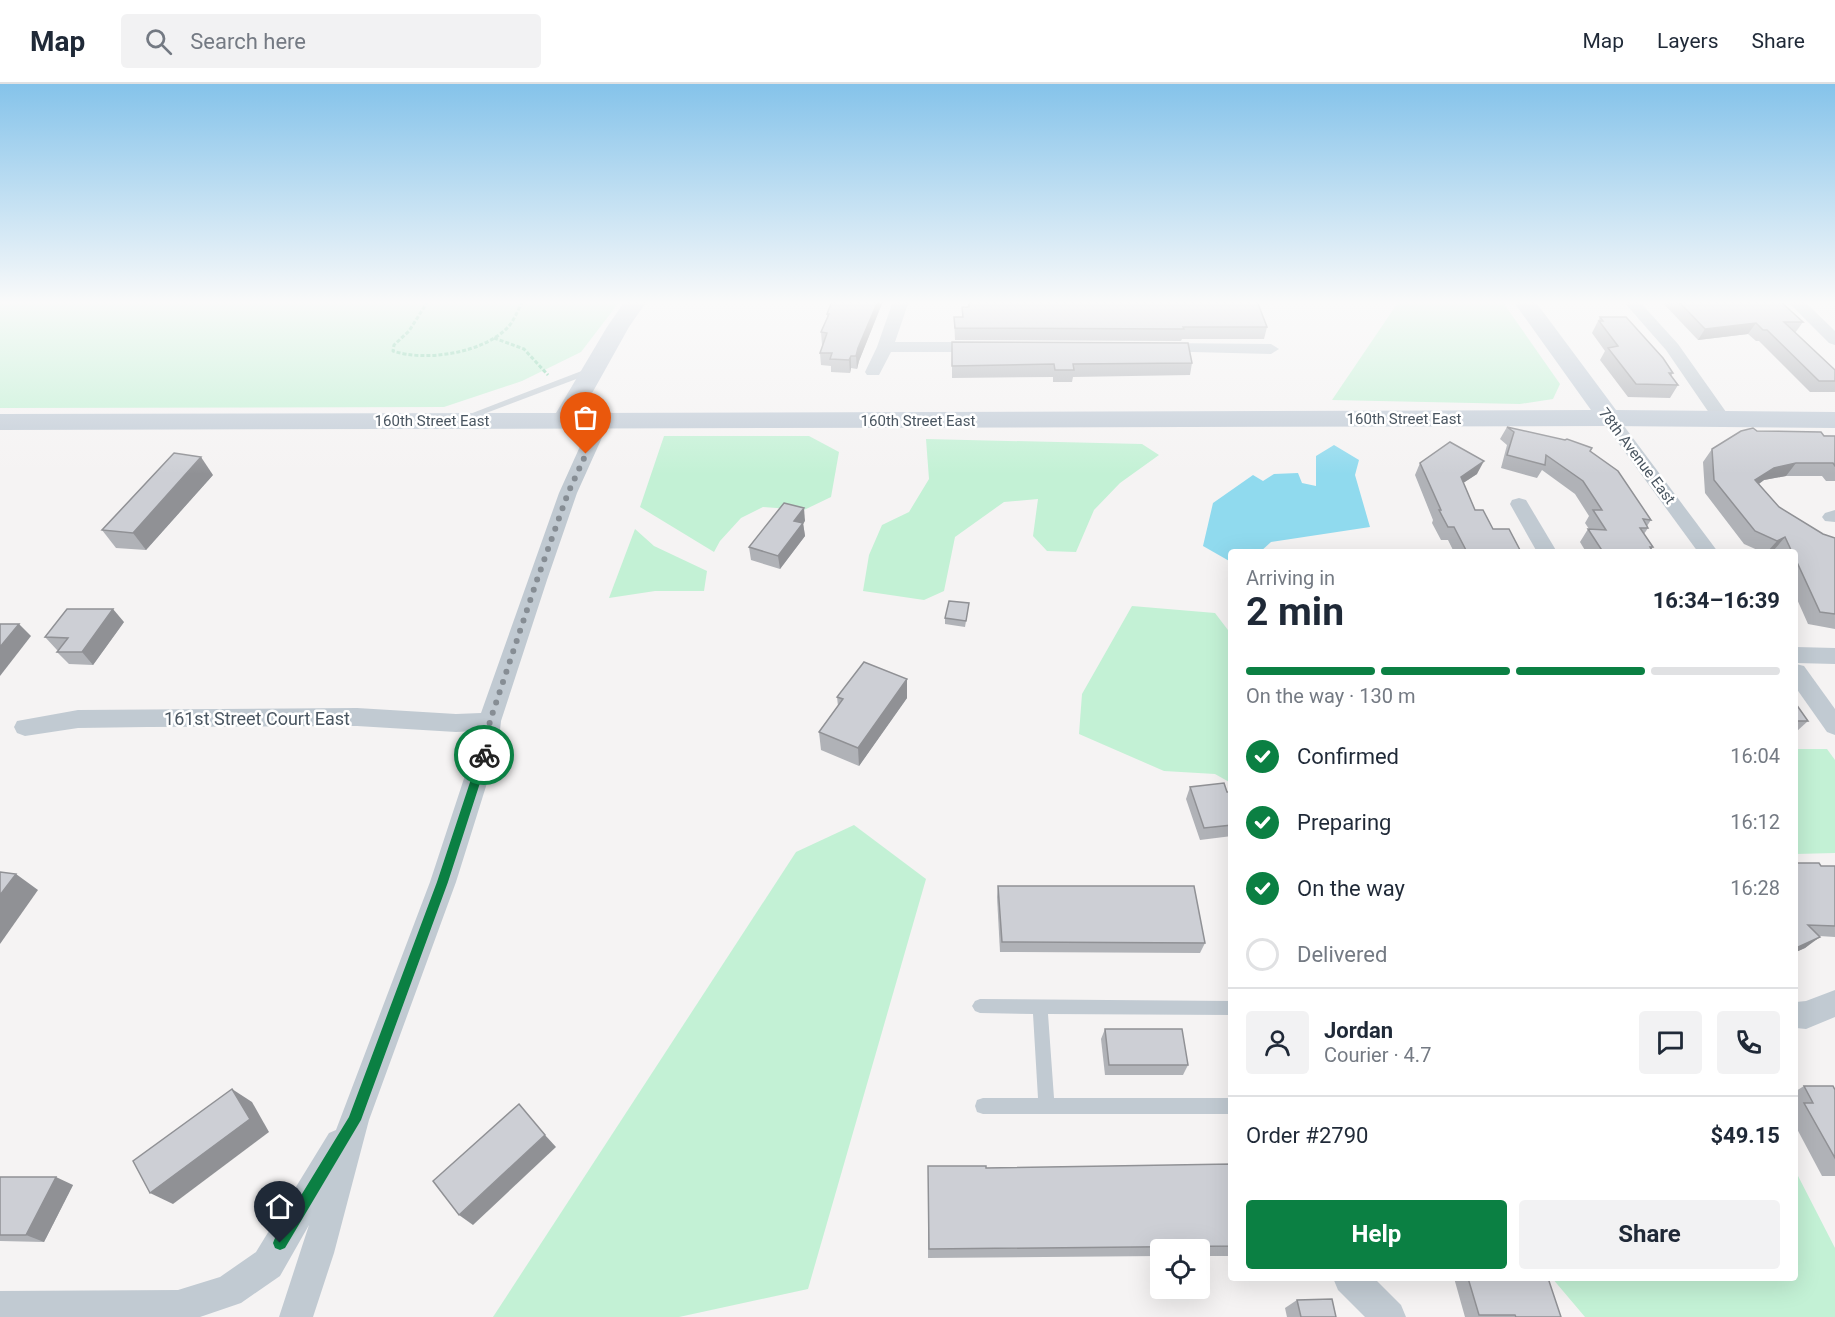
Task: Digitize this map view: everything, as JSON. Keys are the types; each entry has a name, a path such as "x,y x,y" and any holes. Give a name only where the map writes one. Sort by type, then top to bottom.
{"main road":[{"path":"564,421 600,359"},
{"name":"78th Avenue East","path":"1566,359 1609,418"},
{"name":"160th Street East","path":"0,422 1609,418 1835,420"}],"street":[{"path":"873,372 879,359"},
{"path":"1680,359 1722,419"},
{"name":"78th Avenue East","path":"1609,418 1706,549"},
{"path":"296,1317 318,1252 354,1120 443,882 486,748 490,721 568,493 600,422"},
{"path":"1519,504 1545,549"},
{"path":"1798,655 1835,656"},
{"path":"1798,675 1835,726"},
{"name":"161st Street Court East","path":"25,727 78,719 147,718 357,717 456,723 490,721"},
{"path":"1798,1015 1806,1015 1835,1003"},
{"path":"0,1308 178,1307 229,1291 268,1264 354,1120"},
{"path":"1353,1281 1389,1317"}],"lane":[{"path":"458,420 593,370"},
{"path":"980,1006 1228,1008"},
{"path":"1040,1007 1047,1106"},
{"path":"983,1106 1228,1106"}],"path":[{"path":"534,359 542,366 554,385"}],"green space":[{"path":"0,359 568,359 522,381 444,407 0,408"},
{"path":"1360,359 1542,359 1560,384 1553,399 1520,404 1332,400"},
{"path":"664,436 809,436 839,452 831,497 804,510 763,507 741,518 720,541 714,552 640,507"},
{"path":"926,439 1142,444 1159,455 1120,483 1094,510 1076,552 1047,551 1033,536 1038,499 1004,502 955,537 944,591 924,600 863,591 869,555 882,525 909,512 929,479"},
{"path":"635,529 654,546 707,571 704,591 655,591 609,598"},
{"path":"1132,606 1215,613 1228,630 1228,781 1215,774 1164,771 1079,734 1082,694"},
{"path":"1798,749 1827,749 1835,760 1835,853 1798,854"},
{"path":"854,825 926,879 808,1289 679,1317 493,1317 796,852"},
{"path":"1798,1176 1835,1248 1835,1317 1585,1317 1555,1281 1798,1281"}],"water":[{"path":"1334,445 1359,460 1355,475 1370,527 1271,542 1263,549 1228,549 1228,560 1203,546 1213,503 1253,475 1263,481 1274,474 1298,473 1302,483 1316,486 1316,456"}],"building":[{"path":"952,359 1191,359 1192,363 1073,364 1074,370 1055,370 1054,364 952,366"},
{"path":"1616,359 1663,359 1673,373 1669,373 1678,385 1636,384"},
{"path":"1796,359 1823,359 1835,370 1835,381 1819,381"},
{"path":"1507,427 1567,439 1592,448 1590,451 1618,471 1651,520 1643,519 1648,528 1640,528 1653,547 1650,547 1651,549 1601,549 1588,529 1606,530 1593,510 1602,510 1583,481 1546,455 1545,465 1507,455 1514,432"},
{"path":"1753,428 1757,431 1821,432 1824,436 1835,436 1835,466 1833,463 1796,463 1774,468 1755,480 1779,507 1823,534 1835,538 1835,614 1820,612 1798,564 1798,549 1791,549 1785,537 1777,541 1755,531 1714,480 1712,449 1741,431"},
{"path":"1450,442 1484,461 1461,477 1475,510 1483,510 1493,529 1509,529 1519,549 1465,549 1454,527 1448,527 1439,510 1441,510 1420,463"},
{"path":"174,453 201,457 133,533 102,530"},
{"path":"784,503 804,508 794,521 803,523 778,556 749,547"},
{"path":"949,601 969,603 966,621 945,618"},
{"path":"67,609 113,609 82,652 57,652 68,638 45,637"},
{"path":"0,624 19,624 0,647"},
{"path":"864,662 907,679 858,748 819,732 843,699 837,697"},
{"path":"1798,707 1808,721 1798,721"},
{"path":"1224,783 1228,792 1228,825 1204,828 1190,787"},
{"path":"1798,863 1835,866 1835,926 1808,925 1820,937 1798,947"},
{"path":"0,872 16,874 0,895"},
{"path":"998,886 1194,886 1205,943 1002,942"},
{"path":"1105,1029 1182,1029 1188,1065 1109,1065"},
{"path":"1804,1086 1833,1086 1835,1090 1835,1158 1804,1103 1813,1103"},
{"path":"232,1089 250,1119 150,1193 133,1161"},
{"path":"519,1104 545,1135 459,1215 433,1181"},
{"path":"1228,1164 1228,1246 1210,1246 1210,1239 1150,1239 1150,1247 929,1249 928,1166 986,1166 986,1168"},
{"path":"0,1177 56,1177 26,1235 0,1235"},
{"path":"1469,1281 1549,1281 1561,1317 1516,1317 1515,1315 1479,1315"},
{"path":"1332,1299 1336,1317 1301,1317 1297,1300"}],"way so far":[{"path":"484,755 490,721 537,580 568,493 586,454"}],"route":[{"path":"280,1243 354,1120 426,922 443,882 484,755"}]}
